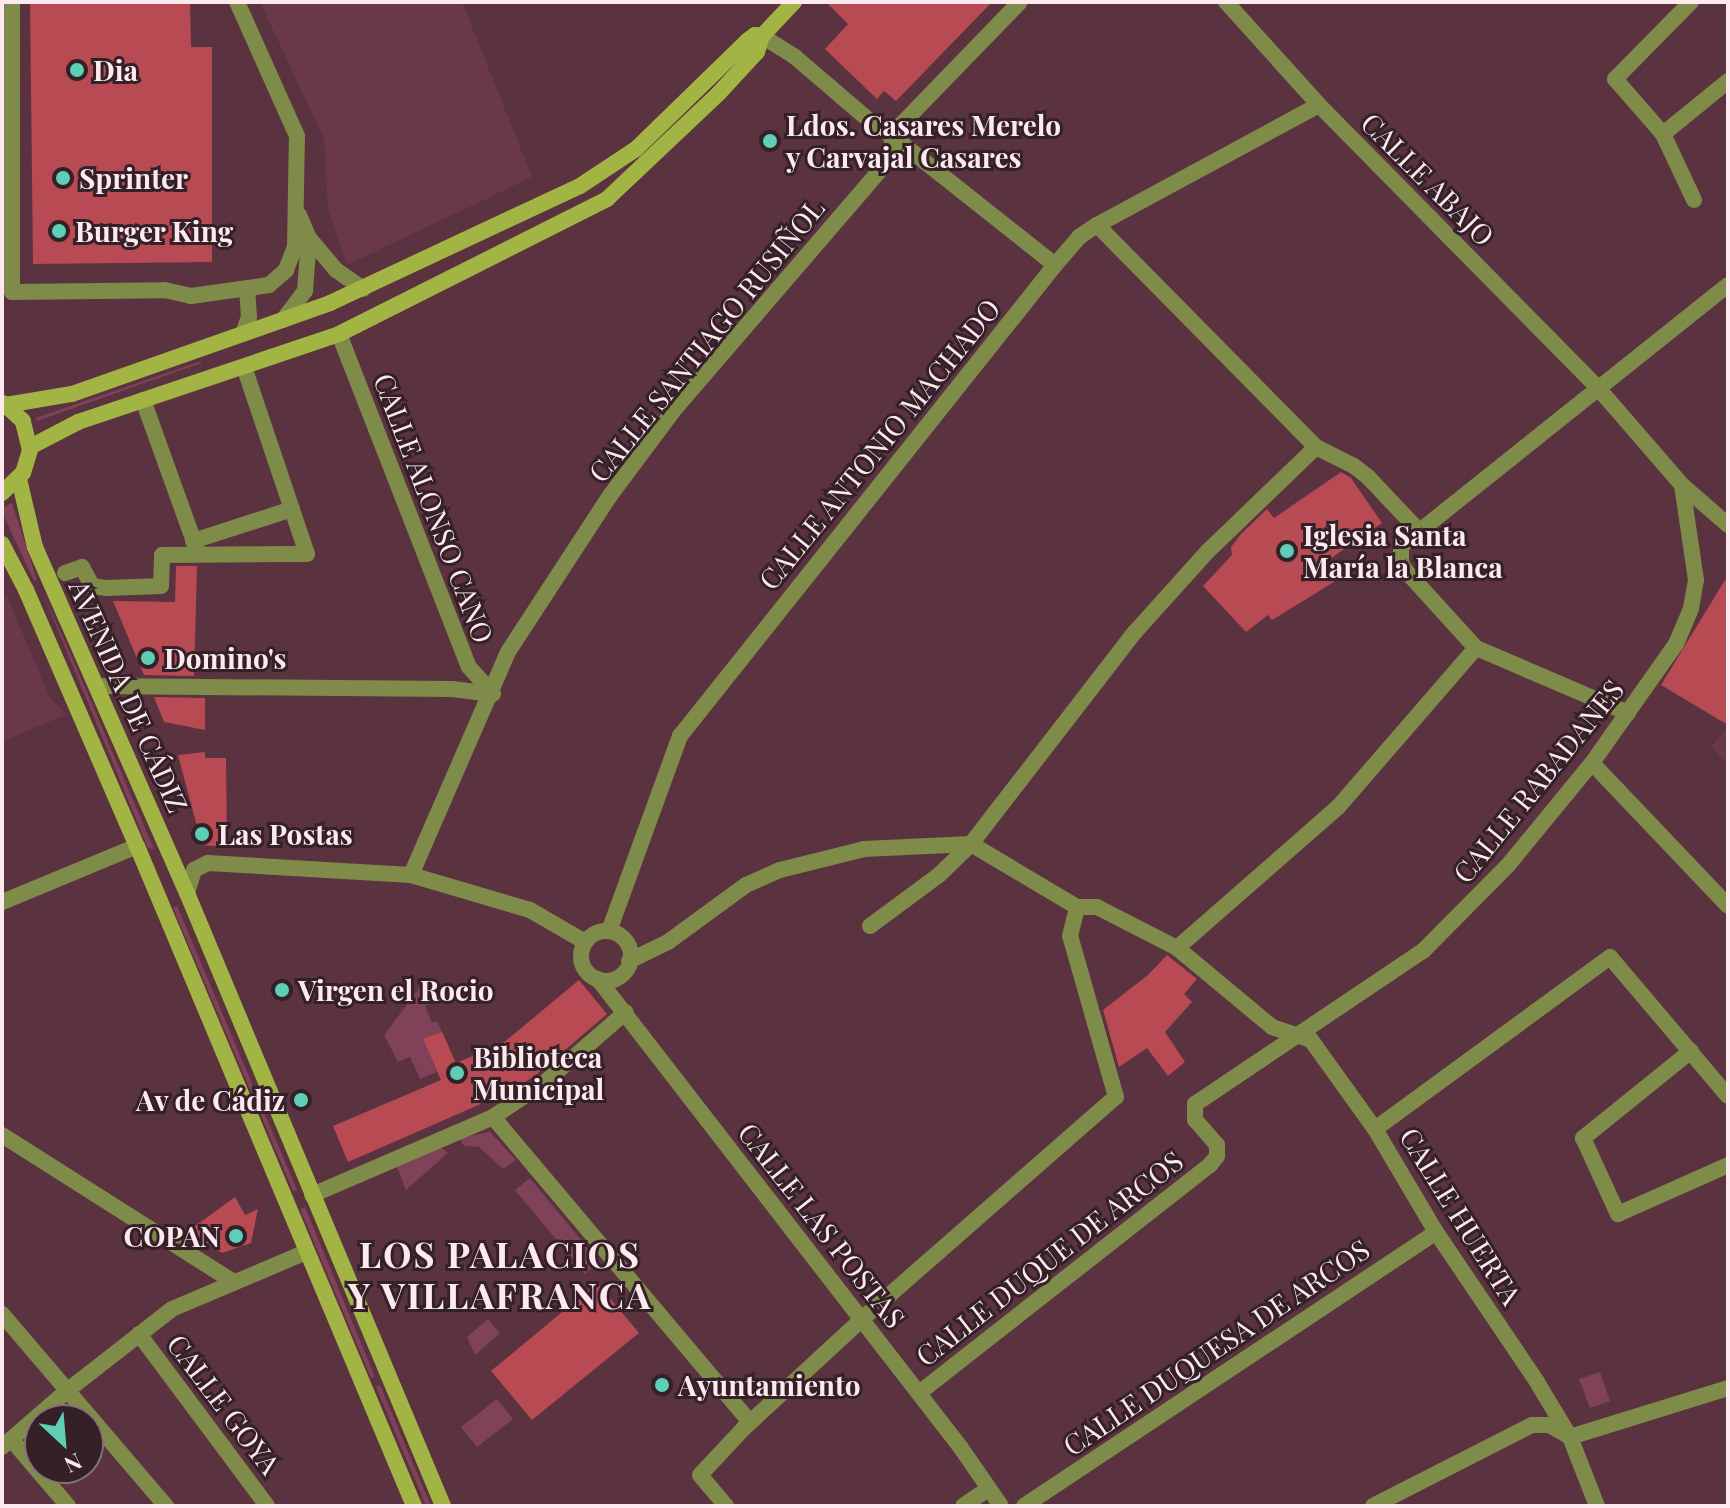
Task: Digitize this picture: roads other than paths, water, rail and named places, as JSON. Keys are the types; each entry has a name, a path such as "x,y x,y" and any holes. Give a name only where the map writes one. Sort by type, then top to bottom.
{"main road":[{"path":"30,447 78,422 339,334 614,194 719,93 757,52 762,36 794,2"},
{"path":"4,404 72,394 283,320 363,289 609,170 668,120 747,41 755,35 762,36"},
{"path":"2,493 19,479 27,464 30,447 23,421 4,404"},
{"name":"AVENIDA DE CÁDIZ","path":"19,479 35,547 187,893 443,1506"},
{"name":"AVENIDA DE CÁDIZ","path":"2,544 26,590 137,846 414,1506"}],"street":[{"path":"12,2 12,292 165,290 191,296 247,291 269,285 290,263 295,247 297,136 237,2"},
{"name":"CALLE SANTIAGO RUSIÑOL","path":"411,875 493,694 508,652 609,497 673,411 887,162 893,148 891,135 1020,2"},
{"name":"CALLE ABAJO","path":"1226,2 1319,105 1598,388 1682,485 1728,525"},
{"path":"1691,2 1615,79 1663,134 1694,200"},
{"path":"762,36 795,57 878,128 891,135 1055,265"},
{"path":"1663,134 1728,81"},
{"name":"CALLE ANTONIO MACHADO","path":"609,931 680,736 1079,237 1319,105"},
{"path":"297,210 309,238 343,277 363,289"},
{"path":"1097,225 1316,447 1354,466 1368,477 1420,532"},
{"path":"283,320 305,291 309,238"},
{"path":"1628,713 1476,648 1406,571 1401,563 1401,546 1728,285"},
{"path":"243,334 249,317 247,291"},
{"name":"CALLE ALONSO CANO","path":"339,334 469,667 493,694"},
{"path":"195,547 307,554 244,367"},
{"path":"143,400 195,547"},
{"path":"870,926 939,875 971,844 1135,632 1207,552 1316,447"},
{"name":"CALLE RABADANES","path":"1295,1035 1402,966 1456,922 1592,763 1628,713 1676,644 1694,596 1696,580 1682,485"},
{"path":"65,573 82,567 92,586 161,586 162,555 195,547 292,509"},
{"path":"1177,948 1339,806 1476,648"},
{"path":"97,686 452,689 493,694"},
{"path":"1592,763 1728,906"},
{"path":"629,961 626,942 609,931 595,933 585,942 581,962 586,971 598,979 618,977 629,961 668,942 746,885 780,870 864,849 971,844"},
{"name":"CALLE HUERTA","path":"971,844 1077,907 1097,907 1177,948 1272,1027 1311,1040 1375,1129 1436,1232 1570,1437 1597,1506"},
{"path":"2,902 137,846"},
{"path":"187,893 194,870 208,863 411,875 530,910 585,942"},
{"path":"726,1506 700,1475 750,1422 862,1319 1116,1097 1070,936 1077,907"},
{"path":"1375,1129 1610,957 1728,1096"},
{"name":"CALLE LAS POSTAS","path":"598,979 919,1393 1001,1506"},
{"path":"312,1195 493,1117 544,1083 626,1012"},
{"name":"CALLE DUQUE DE ARCOS","path":"919,1393 1210,1165 1217,1156 1217,1145 1195,1120 1195,1104 1295,1035"},
{"path":"1691,1051 1583,1138 1618,1214 1728,1165"},
{"path":"493,1117 750,1422"},
{"path":"2,1135 234,1282"},
{"name":"CALLE DUQUESA DE ARCOS","path":"1024,1506 1436,1232"},
{"path":"68,1506 7,1443 68,1390 172,1309 306,1252"},
{"path":"2,1314 166,1506"},
{"name":"CALLE GOYA","path":"139,1334 267,1506"},
{"path":"1373,1506 1532,1425 1549,1425 1570,1437 1728,1388"},
{"path":"963,1506 988,1489"}],"place":[{"name":"Dia","path":"77,70"},
{"name":"Ldos. Casares Merelo y Carvajal Casares","path":"770,141"},
{"name":"Sprinter","path":"63,178"},
{"name":"Burger King","path":"59,231"},
{"name":"Iglesia Santa María la Blanca","path":"1287,551"},
{"name":"Domino's","path":"148,658"},
{"name":"Las Postas","path":"202,834"},
{"name":"Virgen el Rocio","path":"282,990"},
{"name":"Biblioteca Municipal","path":"457,1073"},
{"name":"Av de Cádiz","path":"301,1100"},
{"name":"COPAN","path":"236,1236"},
{"name":"Ayuntamiento","path":"662,1385"}],"district":[{"name":"LOS PALACIOS Y VILLAFRANCA","path":"500,1274"}]}
